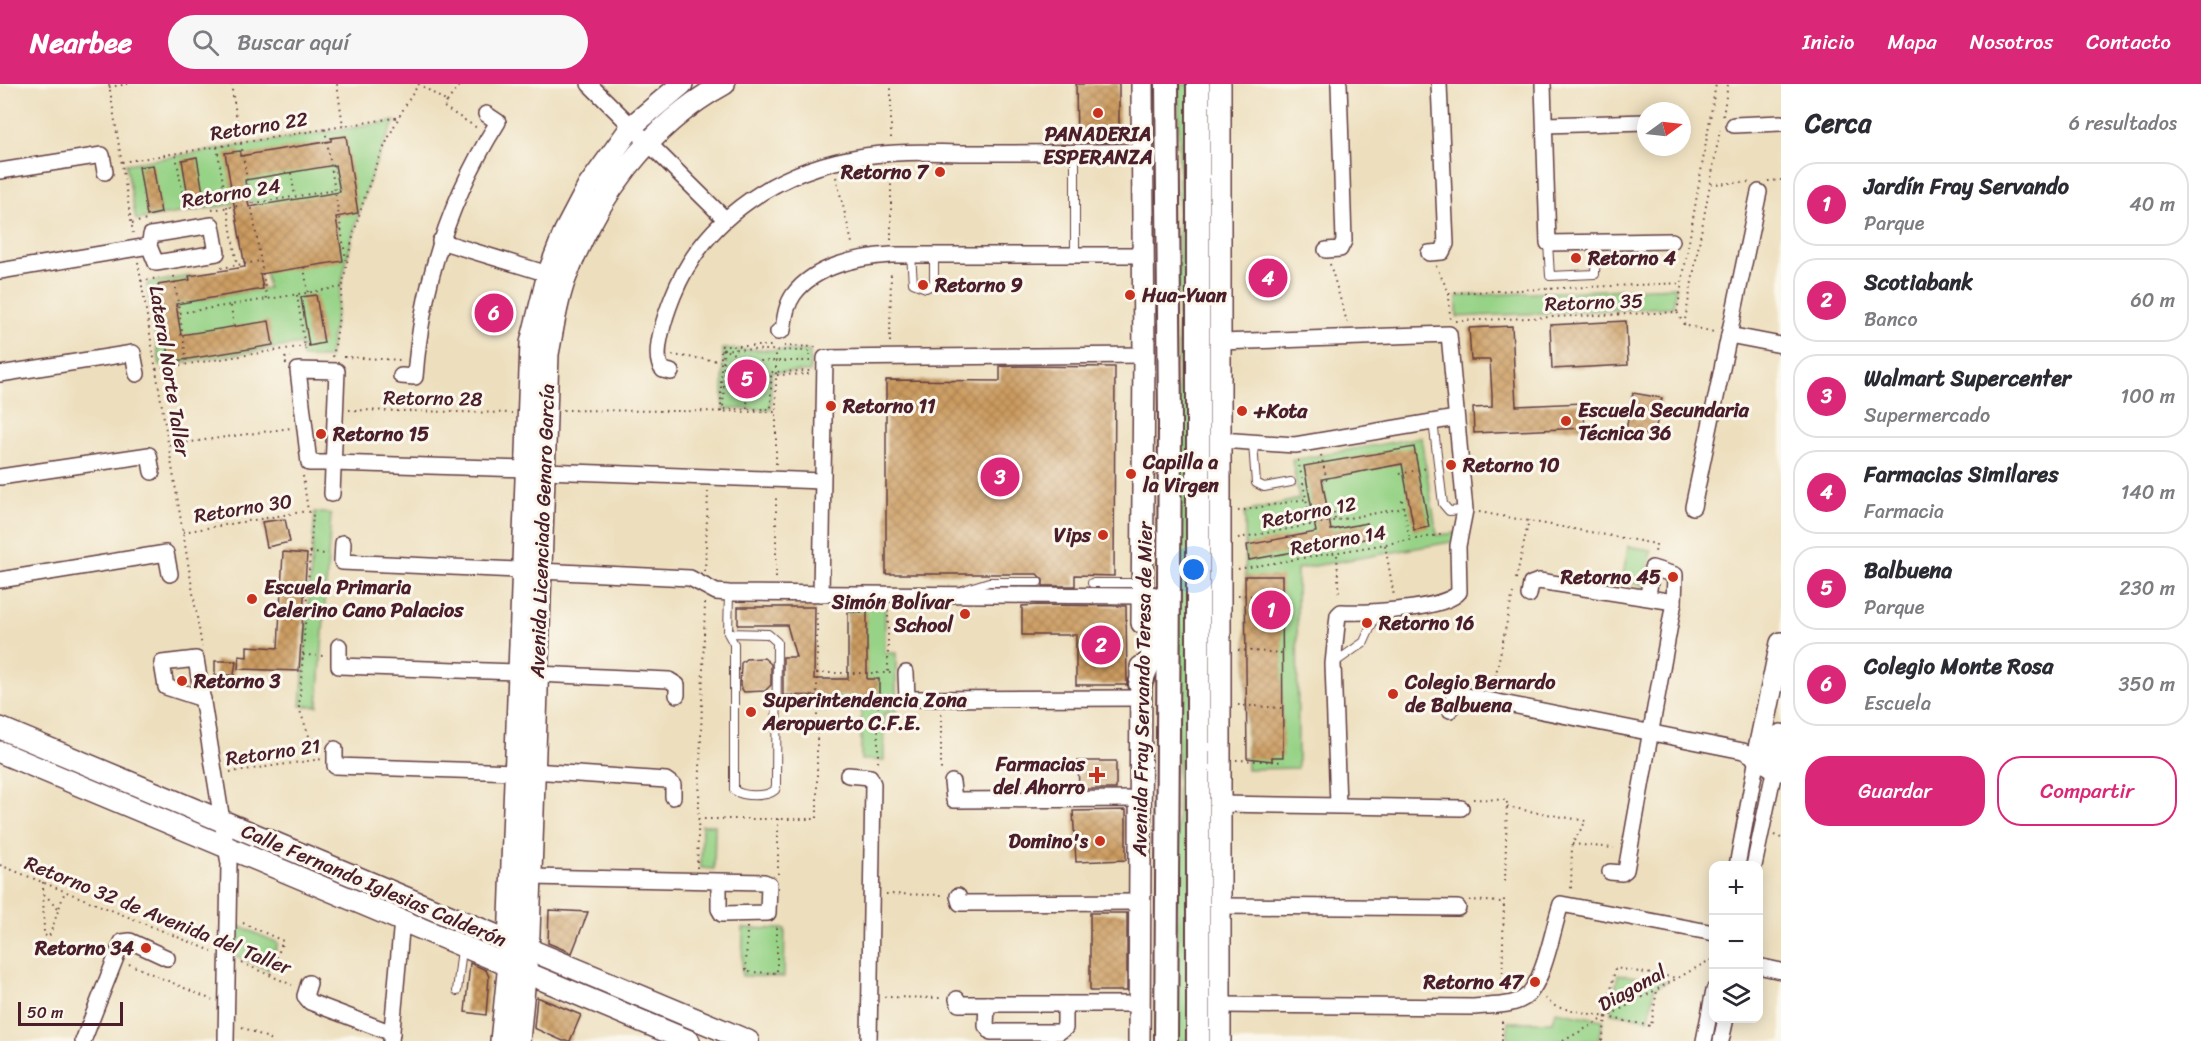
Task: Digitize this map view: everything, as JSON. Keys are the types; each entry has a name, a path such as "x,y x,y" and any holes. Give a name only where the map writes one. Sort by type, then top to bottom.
{"main road":[{"name":"Avenida Fray Servando Teresa de Mier","path":"1166,1041 1170,424 1167,84"},
{"path":"1198,84 1198,1041"},
{"path":"1140,691 1152,656 1154,495 1170,424"}],"street":[{"path":"589,84 725,219"},
{"name":"Avenida Licenciado Genaro García","path":"519,1041 517,969 508,942 525,772 533,571 539,378 531,342 548,273 565,231 588,187 632,126 682,84"},
{"name":"Avenida Licenciado Genaro García","path":"539,378 548,354 565,279 585,233 604,200 648,141 695,100 724,84"},
{"name":"Avenida Fray Servando Teresa de Mier","path":"1139,1041 1144,355 1142,84"},
{"path":"1220,84 1220,1041"},
{"path":"1326,250 1340,249 1344,242 1339,84"},
{"path":"1429,253 1442,252 1446,244 1439,84"},
{"path":"1543,84 1548,243 1672,241"},
{"path":"401,376 415,377 426,292 440,241 455,201 498,122 486,114"},
{"path":"1545,125 1637,122"},
{"path":"1726,124 1781,123"},
{"path":"671,372 660,366 662,331 676,288 687,269 725,219 747,201 789,176 832,162 891,154 1142,151"},
{"path":"0,171 102,155 105,172"},
{"path":"1693,507 1758,192"},
{"path":"440,241 548,273"},
{"path":"0,271 142,248"},
{"path":"777,339 783,330 786,311 794,294 821,273 856,259 891,255 1143,255"},
{"path":"1220,342 1350,337 1450,328 1465,510 1460,531 1458,595 1377,613 1341,612 1337,620 1333,664 1338,805"},
{"path":"1729,335 1781,345"},
{"path":"0,374 133,352 137,374"},
{"path":"821,594 823,361 828,356 1144,355"},
{"path":"332,494 333,463 337,371 298,370 309,463 333,463 535,470 708,478 822,481"},
{"path":"1220,440 1252,444 1295,445 1456,418"},
{"path":"0,477 149,455 152,472"},
{"path":"343,549 342,562 690,578 716,592 729,593 950,595 1143,587"},
{"path":"0,580 166,553 170,574"},
{"path":"1610,872 1622,873 1626,870 1674,602 1675,575 1652,568 1648,596"},
{"path":"1528,595 1531,584 1539,581 1648,596 1674,602"},
{"path":"1755,861 1774,752 1781,643"},
{"path":"339,651 339,666 669,680 677,684 677,695"},
{"path":"203,699 166,687 162,663 196,659 203,699 229,864 226,1041"},
{"path":"906,673 907,699 1140,691"},
{"path":"1450,710 1457,695 1743,751 1774,752"},
{"name":"Calle Fernando Iglesias Calderón","path":"0,728 748,1041"},
{"name":"Calle Fernando Iglesias Calderón","path":"0,752 689,1041"},
{"path":"1739,861 1774,752"},
{"path":"335,753 335,766 525,772 666,780 673,785 673,797"},
{"name":"Avenida Licenciado Genaro García","path":"501,1041 517,969 528,950 531,877 525,772"},
{"path":"848,775 870,777 873,784 869,1041"},
{"path":"952,782 954,800 1140,799"},
{"path":"1220,804 1461,808"},
{"path":"531,877 719,882"},
{"path":"958,896 960,903 1141,902"},
{"path":"1220,1005 1502,1005 1529,993 1543,970 1561,904 1709,932"},
{"path":"1220,906 1458,908"},
{"path":"307,987 306,996 310,1002 392,1037 402,920"},
{"path":"83,1041 120,945 126,940 167,958"},
{"path":"1763,967 1781,971"},
{"path":"957,999 959,1004 1139,1004"},
{"path":"987,1004 986,1026 991,1032 1059,1032 1065,1028 1065,1004"},
{"path":"1704,1041 1709,1015"},
{"path":"1721,1041 1725,1023"}],"lane":[{"path":"1075,152 1075,255"},
{"path":"1548,243 1550,276 1595,274 1596,244"},
{"path":"911,255 913,284 926,288 934,284 934,255"},
{"path":"1433,421 1445,509 1453,512 1465,510"},
{"path":"1252,444 1256,483 1264,487 1291,482"},
{"path":"950,595 989,582 1038,582"},
{"path":"1092,582 1132,583 1143,587"},
{"path":"728,633 768,634 777,642 776,785 772,793 742,794 734,790 734,644 728,633 729,593"},
{"path":"1333,664 1364,642 1377,613"},
{"path":"457,991 463,945"}],"path":[{"path":"109,86 128,84"},
{"path":"231,84 267,299"},
{"path":"337,84 344,126"},
{"path":"459,84 444,106 489,135"},
{"path":"889,356 891,84"},
{"path":"1716,84 1677,312 1684,325 1729,335"},
{"path":"1684,325 1711,184 1726,124 1728,84"},
{"path":"333,357 346,263 375,174 400,117 417,85 447,102"},
{"name":"Lateral Norte Taller","path":"109,86 132,223 142,248 156,369 203,653 196,659"},
{"name":"Retorno 22","path":"122,162 400,117"},
{"path":"325,129 346,263"},
{"path":"217,147 237,265"},
{"path":"176,153 186,214"},
{"path":"832,162 856,259"},
{"path":"291,173 295,196"},
{"path":"1711,184 1781,180"},
{"name":"Retorno 24","path":"208,210 334,190"},
{"path":"132,223 153,219"},
{"path":"1326,250 1350,337"},
{"path":"1429,253 1449,293 1450,328"},
{"path":"304,267 308,293"},
{"path":"174,276 187,364"},
{"path":"1548,317 1547,289 1550,276"},
{"name":"Retorno 35","path":"1449,293 1682,283"},
{"path":"180,313 343,287"},
{"path":"297,295 306,354 315,355"},
{"path":"231,305 234,327"},
{"name":"Retorno 35","path":"1450,328 1548,317 1677,312"},
{"path":"776,593 777,339"},
{"path":"721,412 721,346 777,339 816,346 828,356"},
{"path":"156,369 305,346"},
{"path":"723,350 810,351 810,372 777,373"},
{"path":"723,350 761,366"},
{"path":"723,350 723,410 771,409 771,372 823,374"},
{"path":"659,353 720,361"},
{"path":"324,356 417,360"},
{"path":"724,387 740,373 761,372 761,361 810,361"},
{"path":"747,409 748,372"},
{"name":"Retorno 28","path":"350,410 516,413"},
{"path":"565,410 776,412"},
{"path":"169,445 305,426"},
{"path":"1318,442 1327,481"},
{"path":"1295,445 1311,525"},
{"path":"1400,474 1438,466"},
{"path":"696,881 708,478"},
{"path":"1220,511 1245,512 1306,499"},
{"path":"1402,500 1410,541"},
{"name":"Retorno 12","path":"1220,537 1244,539 1404,508"},
{"path":"1465,510 1656,544 1652,568"},
{"name":"Retorno 30","path":"183,532 308,511 313,514 310,553"},
{"path":"1334,512 1335,520"},
{"path":"1490,702 1529,520"},
{"name":"Retorno 14","path":"1220,568 1245,570 1460,531"},
{"path":"1385,545 1397,610"},
{"path":"335,753 328,741 310,739 300,708 310,553 343,549"},
{"path":"1337,554 1341,612"},
{"path":"821,594 817,607 816,706 906,706 907,699"},
{"path":"887,594 888,673"},
{"path":"1220,594 1280,597"},
{"path":"1220,649 1283,653"},
{"path":"303,655 339,651"},
{"path":"817,673 906,673"},
{"path":"940,699 940,782 952,782"},
{"path":"1220,704 1283,708"},
{"path":"870,777 878,767 878,706"},
{"name":"Retorno 21","path":"215,774 335,753"},
{"path":"1220,759 1284,762"},
{"path":"1461,808 1461,799 1507,800 1505,883"},
{"path":"1507,807 1586,821 1572,844 1571,892 1561,904"},
{"path":"1572,844 1616,848 1610,872"},
{"name":"Retorno 32 de Avenida del Taller","path":"0,865 270,975 307,987"},
{"path":"43,882 44,935 49,937 65,891"},
{"path":"43,893 59,909"},
{"path":"871,894 958,896"},
{"path":"1502,1041 1504,897"},
{"path":"1458,908 1467,900 1503,902"},
{"path":"228,917 284,941 270,975"},
{"path":"114,958 226,1013 275,1041"},
{"name":"Diagonal","path":"1563,1041 1709,960"},
{"path":"1602,1041 1615,968 1677,978"},
{"path":"1529,993 1556,1007 1651,1026 1657,990"},
{"path":"869,996 957,999"}],"green space":[{"path":"1179,84 1195,84 1191,1041 1177,1041"},
{"path":"395,121 370,178 352,237 329,358 302,357 300,344 160,366 147,283 189,276 194,301 268,288 254,201 136,220 126,164"},
{"path":"1676,287 1673,307 1457,317 1457,296"},
{"path":"723,349 810,351 810,372 771,372 771,409 723,409"},
{"path":"1421,437 1437,535 1456,533 1457,541 1297,569 1298,768 1247,769 1245,512 1299,499 1292,460"},
{"path":"315,512 331,514 318,706 301,706"},
{"path":"1628,546 1651,550 1646,586 1622,582"},
{"path":"848,607 885,607 885,653 896,653 896,713 884,713 884,760 861,760 861,710 815,710 814,679 848,679"},
{"path":"702,825 715,825 714,869 701,868"},
{"path":"234,924 278,943 268,970 232,954"},
{"path":"743,928 785,929 784,977 742,976"},
{"path":"1618,974 1666,982 1654,989 1649,1019 1611,1013"},
{"path":"1556,1011 1603,1020 1598,1041 1508,1041 1508,1022 1553,1022"}],"building":[{"name":"PANADERIA ESPERANZA","path":"1076,84 1119,84 1119,142 1077,143"},
{"path":"346,136 358,213 336,217 343,261 260,274 263,289 176,304 181,335 269,321 273,345 170,362 158,285 190,280 189,276 245,267 225,153 240,151 240,156 331,141 331,138","holes":["335,165 340,192 249,207 245,180"]},
{"path":"197,157 205,205 190,208 182,160"},
{"path":"153,165 161,213 147,216 139,167"},
{"path":"316,295 324,343 309,346 301,297"},
{"path":"1626,321 1628,365 1552,369 1550,325"},
{"path":"1512,326 1516,406 1583,403 1585,428 1474,433 1473,408 1492,407 1492,395 1490,360 1471,360 1469,328"},
{"path":"1000,366 1115,367 1114,576 1075,575 1075,586 1043,586 1043,580 1037,574 886,574 886,380 1000,381"},
{"path":"1633,393 1662,398 1654,436 1626,430"},
{"path":"1414,447 1429,527 1414,530 1402,464 1322,479 1331,530 1367,523 1370,538 1249,560 1247,545 1316,532 1304,466"},
{"path":"285,519 290,542 267,547 262,522"},
{"path":"283,552 307,554 299,671 238,669 239,656 247,657 247,646 278,648"},
{"path":"1245,576 1282,576 1283,757 1272,757 1272,761 1247,758"},
{"path":"1022,606 1126,606 1127,685 1076,685 1076,635 1022,635"},
{"path":"738,607 815,607 814,679 848,679 848,612 867,612 867,679 879,679 879,697 783,695 783,657 796,657 787,625 738,625"},
{"path":"764,658 771,664 771,685 765,691 744,692 740,686 741,663 746,659"},
{"path":"215,661 236,661 234,675 215,675"},
{"name":"Farmacias del Ahorro","path":"1078,761 1116,761 1116,789 1079,789"},
{"name":"Domino's","path":"1126,810 1126,860 1076,862 1073,811"},
{"path":"549,910 588,912 572,953 548,943"},
{"path":"1090,913 1127,913 1127,991 1090,991"},
{"path":"470,963 486,970 489,977 486,1015 465,1012"},
{"path":"537,997 581,1015 570,1041 563,1041 534,1028"}],"place":[{"name":"PANADERIA ESPERANZA","path":"1098,113"},
{"name":"Retorno 7","path":"940,172"},
{"name":"Retorno 4","path":"1576,258"},
{"name":"Farmacias Similares","path":"1268,278"},
{"name":"Retorno 9","path":"923,285"},
{"name":"Hua-Yuan","path":"1130,295"},
{"name":"Colegio Monte Rosa","path":"494,313"},
{"name":"Balbuena","path":"747,379"},
{"name":"Retorno 11","path":"831,406"},
{"name":"+Kota","path":"1242,411"},
{"name":"Escuela Secundaria Técnica 36","path":"1566,421"},
{"name":"Retorno 15","path":"321,434"},
{"name":"Retorno 10","path":"1451,465"},
{"name":"Capilla a la Virgen","path":"1131,474"},
{"name":"Walmart Supercenter","path":"1000,477"},
{"name":"Vips","path":"1103,535"},
{"name":"Retorno 45","path":"1673,577"},
{"name":"Escuela Primaria Celerino Cano Palacios","path":"252,599"},
{"name":"Jardín Fray Servando","path":"1271,610"},
{"name":"Simón Bolívar School","path":"965,614"},
{"name":"Retorno 16","path":"1367,623"},
{"name":"Scotiabank","path":"1101,645"},
{"name":"Retorno 3","path":"182,681"},
{"name":"Colegio Bernardo de Balbuena","path":"1393,694"},
{"name":"Superintendencia Zona Aeropuerto C.F.E.","path":"751,712"},
{"name":"Farmacias del Ahorro","path":"1097,775"},
{"name":"Domino's","path":"1100,841"},
{"name":"Retorno 34","path":"146,948"},
{"name":"Retorno 47","path":"1535,982"}]}
